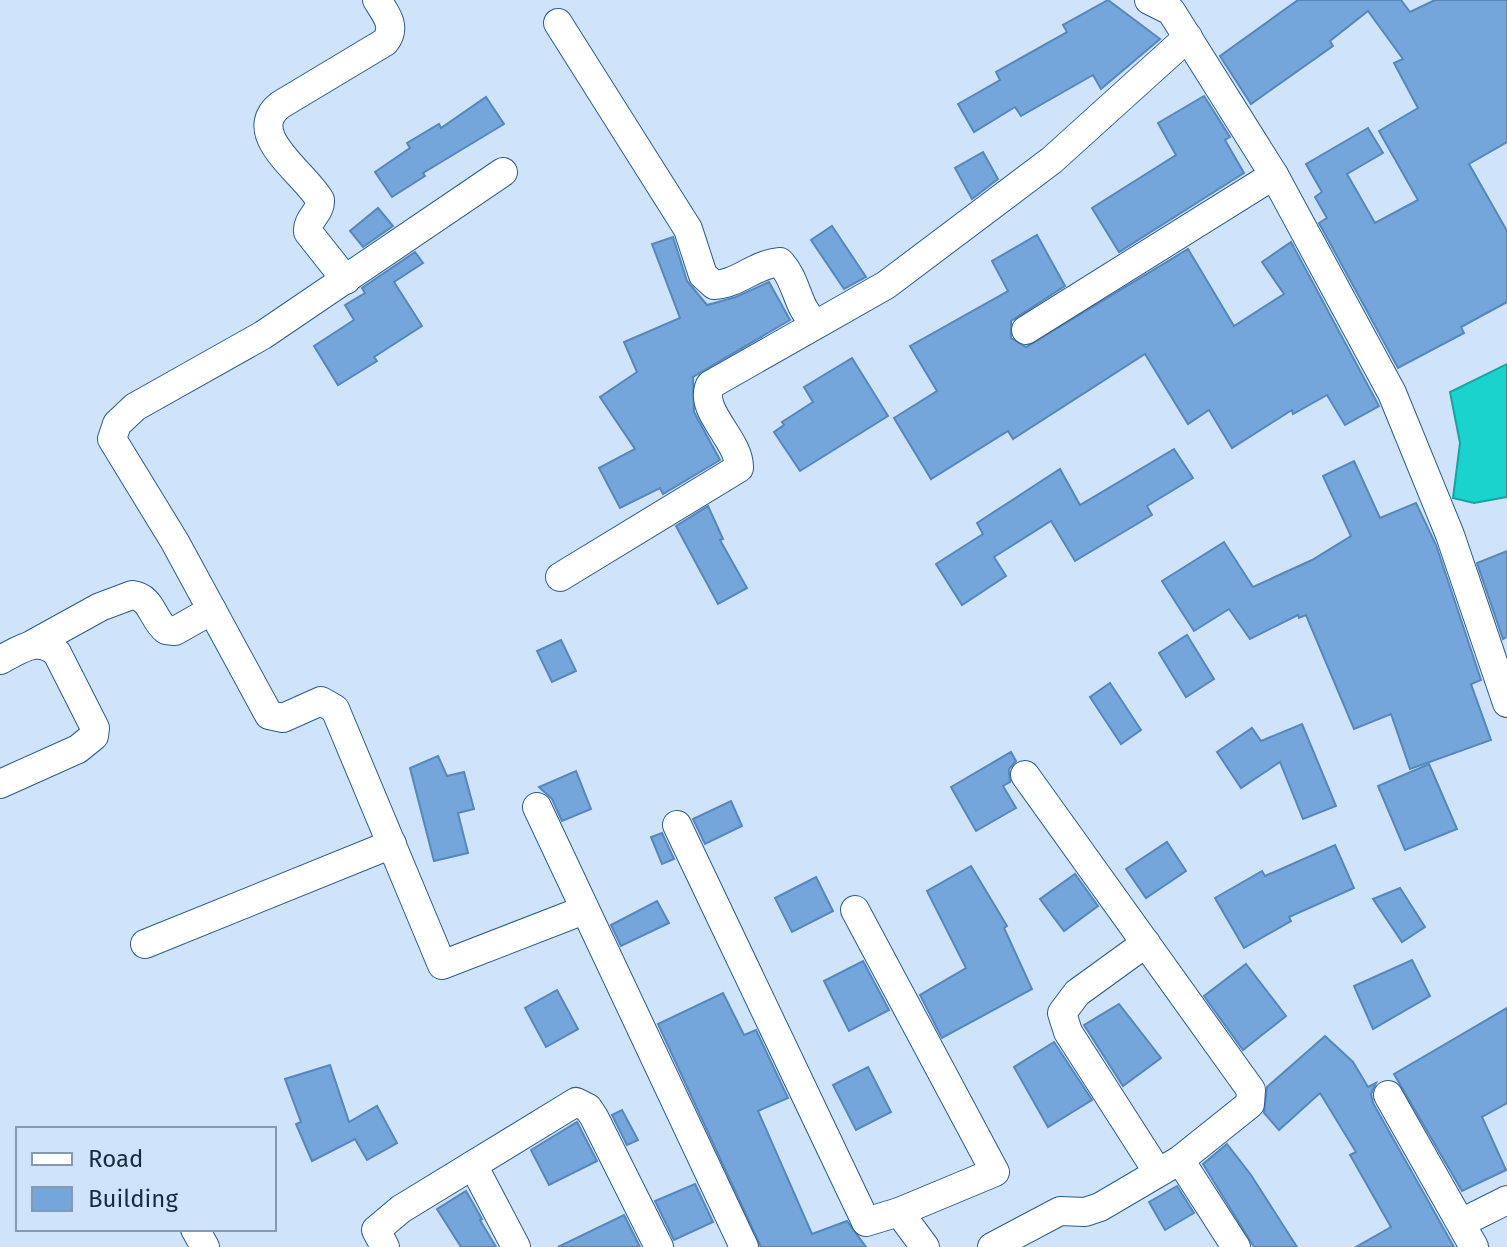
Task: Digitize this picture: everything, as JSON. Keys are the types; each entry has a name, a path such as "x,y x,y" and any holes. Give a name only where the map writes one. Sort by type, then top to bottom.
{"street":[{"path":"346,280 308,232 308,222 319,209 320,200 270,137 267,123 270,113 280,105 385,42 390,36 391,24 377,0"},
{"path":"1149,0 1171,11 1274,175 1392,393 1450,535 1507,703"},
{"path":"558,23 688,229 703,275 714,285 727,285 765,264 780,262 790,273 803,313 815,323"},
{"path":"560,577 739,468 739,458 733,444 707,398 710,385 886,285 1052,160 1188,37"},
{"path":"503,172 263,335 135,407 117,424 112,439 269,715 283,718 321,701 331,704 442,965 584,910"},
{"path":"1026,330 1274,175"},
{"path":"0,660 100,607 132,595 148,602 158,622 166,630 175,631 212,610"},
{"path":"0,784 78,749 94,736 90,717 57,653 42,643 33,644"},
{"path":"992,1247 1060,1211 1085,1212 1100,1207 1168,1166 1250,1104 1251,1090 1025,775"},
{"path":"537,807 744,1247"},
{"path":"677,825 866,1222 899,1212 995,1172 855,910"},
{"path":"145,944 392,844"},
{"path":"1146,943 1077,993 1062,1013 1068,1032 1168,1166 1236,1247"},
{"path":"1388,1095 1468,1234 1507,1200"},
{"path":"385,1247 376,1230 401,1209 576,1102 588,1108 594,1117 659,1247"},
{"path":"473,1165 516,1247"},
{"path":"899,1212 925,1247"}],"shaded area":[{"path":"1507,364 1507,497 1474,503 1453,498 1460,443 1450,392"}],"building":[{"path":"1108,0 1160,39 1101,89 1093,75 1021,116 1015,107 974,132 958,104 1000,80 996,72 1067,32 1063,25"},
{"path":"1298,0 1401,0 1410,12 1435,0 1507,0 1507,142 1469,164 1507,231 1507,302 1461,327 1464,333 1398,368 1319,223 1327,218 1315,197 1322,192 1306,164 1368,128 1383,153 1347,174 1375,223 1418,200 1379,131 1418,108 1394,63 1403,59 1368,11 1330,41 1333,46 1251,104 1220,56"},
{"path":"1204,96 1230,137 1225,140 1244,173 1119,252 1092,208 1176,155 1158,123"},
{"path":"486,97 504,124 423,173 425,176 392,197 375,172 410,148 407,143 439,124 441,128"},
{"path":"983,152 998,179 972,199 955,168"},
{"path":"378,208 393,226 363,247 350,231"},
{"path":"832,226 866,277 844,289 811,240"},
{"path":"1037,235 1065,286 1011,321 1011,338 1026,347 1188,249 1234,326 1284,294 1262,262 1291,242 1379,406 1345,425 1327,395 1293,414 1292,410 1232,448 1209,410 1188,424 1145,354 1013,439 1008,431 931,479 894,418 937,391 910,346 1008,291 992,261"},
{"path":"673,237 687,281 707,305 736,297 769,282 790,320 693,377 694,412 720,460 663,494 660,488 620,508 599,468 635,449 600,397 637,372 624,342 680,318 652,244"},
{"path":"415,252 423,263 394,282 422,326 374,357 377,361 338,385 314,346 354,320 345,305 365,293 362,288"},
{"path":"852,358 888,416 800,471 774,432 784,425 782,422 813,402 804,387"},
{"path":"1174,449 1193,478 1147,506 1152,515 1075,561 1051,521 994,557 1006,576 962,605 936,564 983,534 977,523 1060,469 1080,505"},
{"path":"1354,461 1380,518 1416,503 1436,545 1481,680 1471,684 1491,740 1410,769 1391,714 1354,729 1306,615 1299,618 1298,615 1250,639 1229,609 1194,631 1162,581 1224,542 1253,587 1312,560 1351,536 1323,476"},
{"path":"708,506 723,539 720,540 747,588 718,604 676,526"},
{"path":"1507,551 1507,637 1503,639 1477,563"},
{"path":"1187,635 1214,679 1186,697 1159,653"},
{"path":"561,640 576,671 552,682 537,651"},
{"path":"1110,683 1141,730 1121,744 1090,697"},
{"path":"1302,724 1336,806 1303,819 1280,762 1241,788 1217,752 1252,728 1261,741"},
{"path":"1011,752 1016,761 1009,769 1010,782 1003,786 1016,808 976,831 951,787"},
{"path":"438,756 447,776 464,772 474,809 458,813 468,853 434,861 410,768"},
{"path":"1429,764 1457,829 1405,850 1378,786"},
{"path":"576,771 591,809 562,821 552,799 539,787"},
{"path":"731,801 742,826 705,844 693,819"},
{"path":"662,833 674,859 662,864 651,837"},
{"path":"1167,842 1186,871 1146,898 1126,869"},
{"path":"1335,845 1354,888 1289,917 1291,921 1244,948 1215,898 1262,871 1265,876"},
{"path":"971,866 1007,926 1004,928 1032,989 942,1038 920,995 966,968 927,891"},
{"path":"1075,874 1098,906 1064,931 1040,899"},
{"path":"816,877 833,911 792,932 775,898"},
{"path":"1400,888 1425,927 1402,942 1373,899"},
{"path":"657,901 669,923 621,946 611,925"},
{"path":"1412,960 1430,996 1373,1029 1354,986"},
{"path":"863,961 889,1010 849,1031 824,981"},
{"path":"1246,964 1286,1016 1243,1050 1204,996"},
{"path":"557,990 578,1029 546,1047 525,1008"},
{"path":"723,993 744,1035 756,1030 788,1098 758,1111 812,1234 847,1221 866,1247 761,1247 658,1024"},
{"path":"1119,1004 1161,1058 1123,1086 1084,1025"},
{"path":"1507,1008 1507,1103 1482,1117 1506,1170 1462,1191 1394,1074"},
{"path":"1325,1036 1353,1062 1368,1087 1376,1083 1371,1094 1373,1103 1454,1247 1356,1247 1391,1227 1350,1155 1356,1152 1320,1093 1279,1130 1264,1113 1267,1087"},
{"path":"1054,1042 1092,1100 1048,1127 1014,1067"},
{"path":"330,1065 349,1122 377,1106 397,1143 367,1160 355,1139 312,1161 296,1124 301,1122 285,1079"},
{"path":"868,1067 891,1112 856,1130 833,1085"},
{"path":"622,1110 638,1140 627,1145 612,1115"},
{"path":"577,1122 597,1161 549,1185 531,1150"},
{"path":"1227,1144 1251,1175 1297,1247 1254,1247 1203,1164"},
{"path":"695,1184 713,1222 674,1240 655,1201"},
{"path":"1177,1186 1194,1213 1165,1230 1149,1202"},
{"path":"466,1191 496,1247 461,1247 437,1209"},
{"path":"624,1215 640,1247 558,1247"}]}
